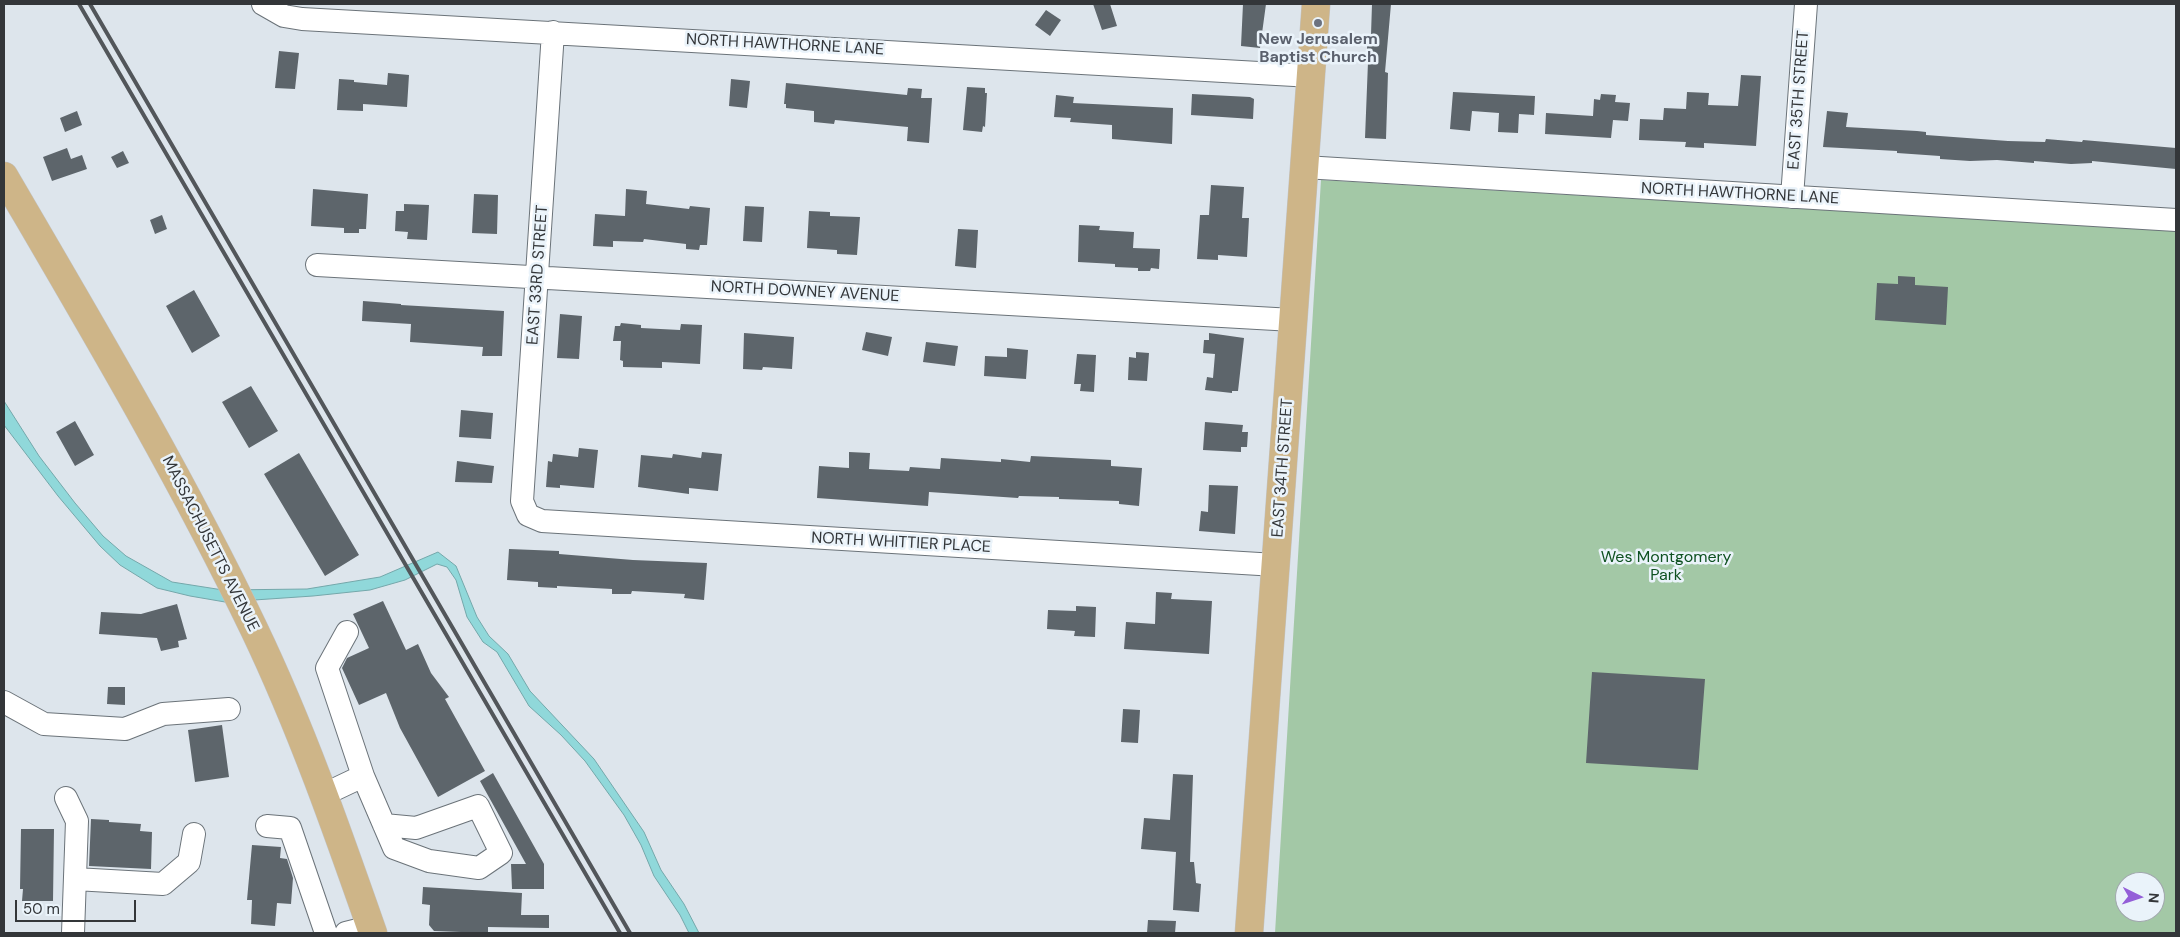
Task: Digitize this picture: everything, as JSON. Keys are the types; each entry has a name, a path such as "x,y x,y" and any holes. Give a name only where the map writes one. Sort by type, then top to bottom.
{"main road":[{"name":"EAST 34TH STREET","path":"1250,933 1316,4"},
{"name":"MASSACHUSETTS AVENUE","path":"4,176 139,408 246,613 276,678 323,795 363,931"}],"street":[{"name":"NORTH HAWTHORNE LANE","path":"262,4 272,11 296,19 1312,76"},
{"name":"EAST 35TH STREET","path":"1792,197 1806,4"},
{"name":"EAST 33RD STREET","path":"528,516 522,501 553,32"},
{"name":"NORTH HAWTHORNE LANE","path":"1304,168 2176,220"},
{"name":"NORTH DOWNEY AVENUE","path":"317,265 1293,320"},
{"name":"NORTH WHITTIER PLACE","path":"528,516 534,520 542,521 1276,565"},
{"path":"347,632 327,668 363,776 384,825 394,848 429,861 479,868 501,853 478,806 416,828 384,825"},
{"path":"4,702 44,724 125,729 163,714 229,709"},
{"path":"323,795 363,776"},
{"path":"66,798 77,821 73,933"},
{"path":"266,826 290,828 326,933"},
{"path":"75,879 162,884 189,862 194,834"}],"green space":[{"name":"Wes Montgomery Park","path":"1321,180 2176,231 2176,933 1275,933"}],"water":[{"path":"4,401 39,456 103,536 126,556 172,582 223,590 307,589 380,577 438,552 456,566 477,617 489,636 508,654 530,691 594,759 644,832 661,870 684,904 699,933 689,933 680,915 654,876 641,845 624,815 585,761 561,735 529,706 497,652 483,642 467,617 456,580 447,567 437,564 405,580 370,590 313,596 225,602 157,588 120,565 100,546 58,496 4,425"}],"building":[{"path":"1093,4 1110,4 1117,26 1102,30"},
{"path":"1243,4 1266,4 1260,48 1241,46"},
{"path":"1372,4 1391,4 1385,72 1388,73 1386,139 1365,138 1368,62 1366,62 1368,35 1371,35"},
{"path":"1046,10 1061,20 1050,36 1035,25"},
{"path":"279,51 299,53 295,89 275,88"},
{"path":"388,73 409,75 407,107 363,104 363,111 337,110 339,79 387,85"},
{"path":"1741,75 1761,76 1756,146 1704,143 1704,148 1685,147 1686,142 1639,140 1640,119 1663,120 1664,108 1686,109 1687,92 1709,93 1708,105 1738,106"},
{"path":"731,79 750,81 747,108 729,106"},
{"path":"786,83 907,95 908,88 922,89 921,98 932,98 929,143 907,141 908,127 835,120 834,124 814,122 814,111 786,108 786,104 784,104"},
{"path":"967,87 985,88 985,93 987,93 985,127 983,126 982,132 963,130"},
{"path":"1453,92 1535,96 1534,115 1519,114 1518,133 1498,132 1499,113 1472,111 1470,131 1450,129"},
{"path":"1192,94 1250,97 1254,99 1253,119 1191,115"},
{"path":"1601,94 1616,95 1615,102 1630,103 1628,121 1613,120 1611,138 1545,134 1546,113 1593,116 1594,99 1600,100"},
{"path":"1056,95 1074,97 1073,103 1173,108 1172,144 1112,139 1112,125 1070,122 1071,118 1054,117"},
{"path":"77,111 82,125 65,132 60,118"},
{"path":"1827,111 1848,113 1846,127 1917,131 1926,132 1926,135 2008,141 2045,142 2046,139 2082,142 2083,140 2176,148 2176,169 2092,161 2092,163 2071,164 2034,161 2034,163 1997,160 1970,161 1940,159 1940,156 1897,153 1897,151 1823,147"},
{"path":"67,148 71,159 82,155 87,169 52,181 43,157"},
{"path":"123,151 129,163 117,168 111,157"},
{"path":"1211,185 1244,187 1242,218 1249,218 1247,257 1218,255 1218,260 1197,259 1200,215 1209,215"},
{"path":"313,189 368,194 366,229 359,229 359,233 344,233 344,228 311,226"},
{"path":"626,189 647,191 646,204 689,209 690,206 710,208 707,245 700,245 699,250 686,249 686,244 644,239 643,242 613,241 613,247 593,246 595,214 625,216"},
{"path":"474,194 498,195 497,234 472,233"},
{"path":"404,204 429,205 427,240 407,239 408,232 395,231 396,211 404,211"},
{"path":"745,206 764,207 762,242 743,241"},
{"path":"809,211 830,212 830,216 860,217 857,255 837,254 837,250 807,248"},
{"path":"162,215 167,229 155,234 150,220"},
{"path":"1079,225 1100,226 1099,230 1134,232 1133,248 1160,249 1159,269 1151,268 1150,271 1138,271 1138,268 1115,267 1115,264 1078,262"},
{"path":"958,229 978,230 976,268 955,266"},
{"path":"1898,276 1915,277 1915,285 1948,287 1946,325 1875,320 1877,283 1898,284"},
{"path":"194,290 220,336 192,353 166,306"},
{"path":"363,301 504,311 502,356 482,356 483,347 410,342 411,324 362,321"},
{"path":"560,314 582,316 579,359 557,358"},
{"path":"621,323 641,325 641,328 680,330 681,324 702,325 700,364 662,362 662,368 623,367 623,361 620,360 621,341 613,341 615,326 620,326"},
{"path":"866,332 892,337 888,356 862,350"},
{"path":"744,333 794,337 792,369 763,367 762,370 743,369"},
{"path":"1209,333 1244,338 1238,391 1232,391 1232,393 1205,390 1207,377 1213,378 1215,354 1203,353 1204,340 1209,340"},
{"path":"926,342 958,346 955,366 923,362"},
{"path":"1007,348 1028,350 1026,379 984,376 985,356 1007,357"},
{"path":"1136,352 1149,353 1147,381 1128,380 1129,357 1136,358"},
{"path":"1077,354 1096,355 1094,392 1080,391 1081,384 1074,384"},
{"path":"251,386 278,431 249,448 222,402"},
{"path":"461,410 493,413 491,439 459,437"},
{"path":"75,421 94,455 75,466 56,432"},
{"path":"1205,422 1243,425 1242,432 1248,432 1247,447 1241,447 1241,452 1203,450"},
{"path":"579,448 598,450 594,488 560,485 560,488 546,487 548,461 552,462 553,454 578,457"},
{"path":"702,452 722,454 718,491 689,488 689,494 638,487 641,455 672,458 673,454 701,458"},
{"path":"849,452 870,453 869,469 909,471 910,467 940,469 941,458 1001,462 1001,459 1030,462 1031,456 1111,460 1111,466 1142,468 1139,506 1119,504 1119,501 1059,499 1059,497 1019,496 1018,498 929,492 928,506 817,498 819,466 849,468"},
{"path":"299,453 359,555 325,576 264,474"},
{"path":"457,461 494,466 492,483 455,482"},
{"path":"1209,485 1238,486 1235,534 1199,531 1201,511 1208,512"},
{"path":"509,549 559,551 559,554 633,560 707,563 704,600 684,598 685,594 632,591 631,594 612,594 612,589 557,586 557,588 538,587 538,582 507,580"},
{"path":"1156,592 1172,593 1171,599 1212,601 1209,654 1124,649 1126,622 1155,624"},
{"path":"383,601 406,650 418,644 431,673 449,697 445,699 485,771 438,797 400,728 386,693 359,705 342,668 347,658 369,648 353,614"},
{"path":"177,604 187,639 178,641 179,647 161,651 157,638 99,634 101,612 141,614"},
{"path":"1076,606 1096,607 1095,637 1074,636 1075,631 1047,629 1048,610 1076,611"},
{"path":"1592,672 1705,679 1698,770 1586,763"},
{"path":"108,687 125,687 125,705 107,704"},
{"path":"1123,709 1140,710 1138,743 1121,742"},
{"path":"222,725 229,777 195,782 188,730"},
{"path":"493,773 544,864 544,889 512,889 511,864 526,864 480,781"},
{"path":"1173,774 1193,775 1190,862 1194,862 1196,883 1201,884 1199,912 1173,910 1176,852 1141,849 1144,818 1170,820"},
{"path":"91,819 141,824 140,831 152,832 151,869 89,866"},
{"path":"21,829 54,829 53,901 22,901 23,889 20,889"},
{"path":"252,845 281,847 280,858 287,859 293,878 291,904 277,903 275,926 251,924 252,900 247,900"},
{"path":"423,887 522,893 521,915 549,915 549,928 488,927 488,933 434,931 429,925 430,905 422,904"},
{"path":"1148,920 1176,921 1175,933 1147,933"}],"railway":[{"path":"79,4 620,933"},
{"path":"90,4 630,933"}],"place":[{"name":"New Jerusalem Baptist Church","path":"1318,23"}]}
